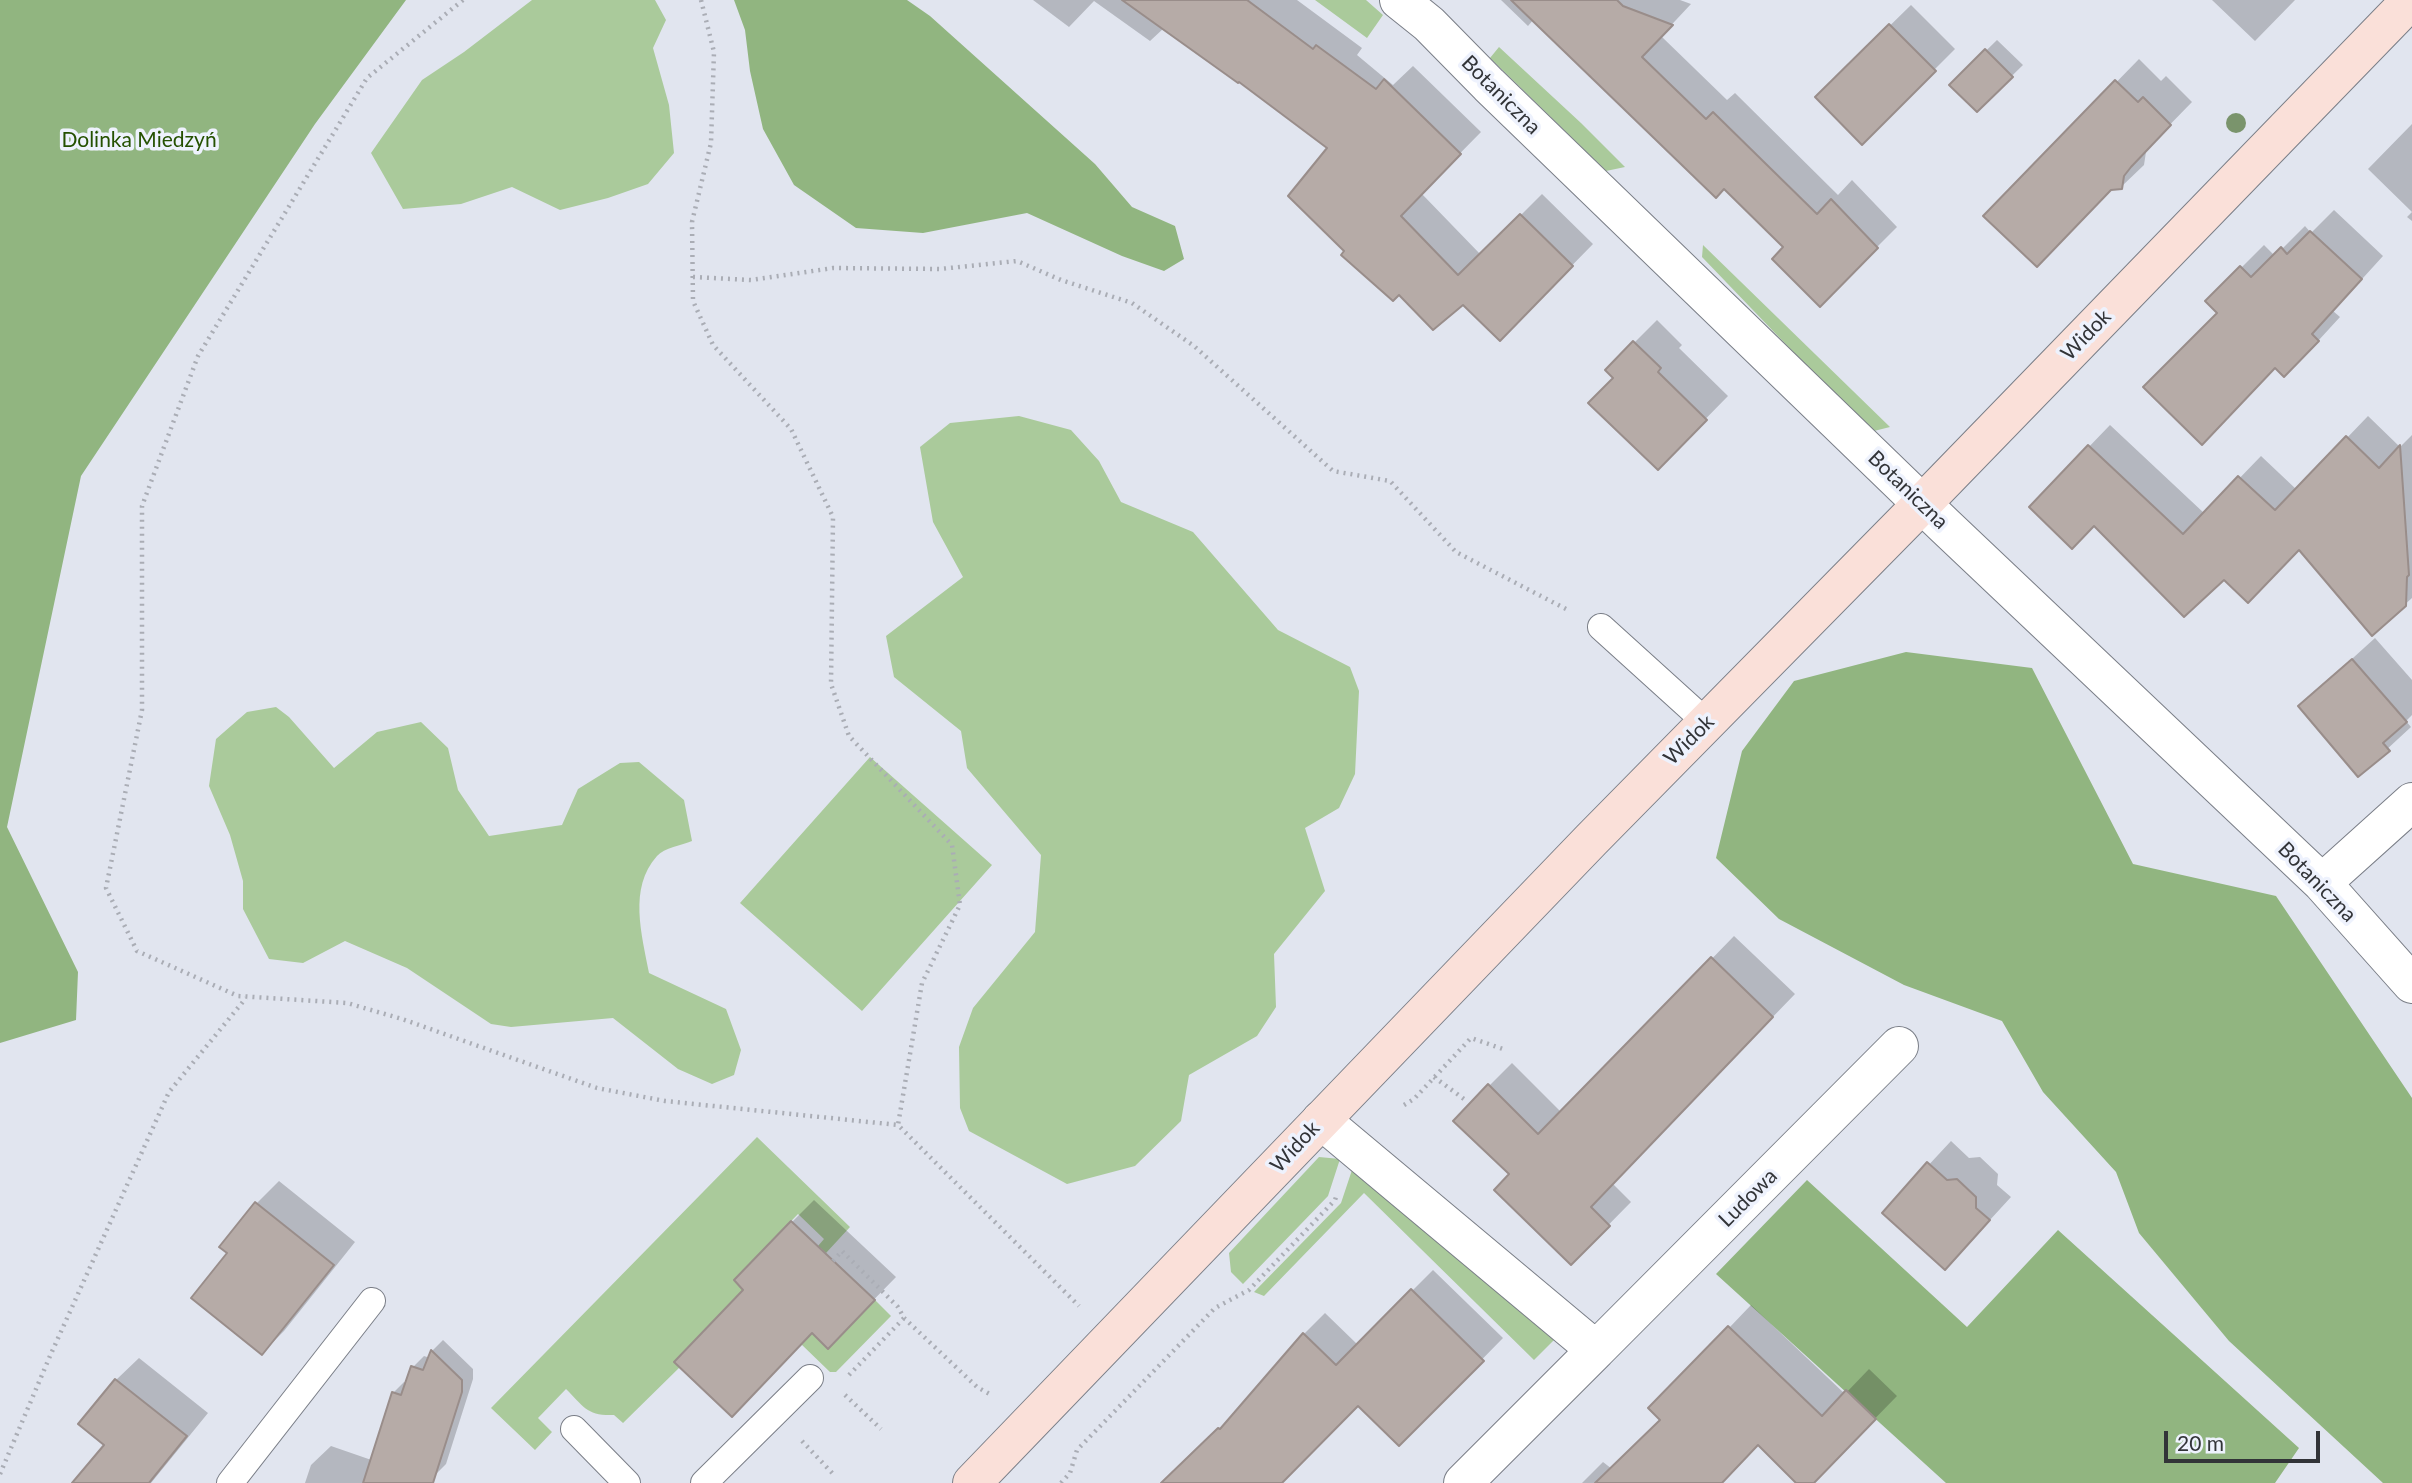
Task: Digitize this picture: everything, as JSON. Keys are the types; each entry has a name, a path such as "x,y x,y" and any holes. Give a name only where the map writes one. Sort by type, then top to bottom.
{"street":[{"name":"Botaniczna","path":"1399,0 1429,24 1922,503 2322,883 2412,984"},
{"name":"Widok","path":"972,1483 1321,1120 2411,0"},
{"path":"2322,883 2412,802"},
{"name":"Ludowa","path":"1463,1483 1899,1046"},
{"path":"1321,1120 1596,1350"}],"lane":[{"path":"1601,628 1707,723"},
{"path":"230,1483 372,1301"},
{"path":"704,1483 810,1378"},
{"path":"574,1429 627,1483"}],"path":[{"path":"463,0 368,78 198,356 142,506 142,710 106,888 137,951 246,998 347,1003 402,1019 533,1067 611,1091 665,1101 898,1125 1111,1339"},
{"path":"701,0 714,52 711,143 692,222 694,301 713,345 791,429 833,516 831,684 849,736 952,845 960,905 922,983 898,1125"},
{"path":"693,277 751,280 833,268 940,269 1017,261 1061,280 1132,303 1194,346 1334,471 1390,481 1456,552 1601,628"},
{"path":"0,1474 169,1092 246,998"},
{"path":"1471,1038 1503,1049"},
{"path":"1434,1077 1464,1099"},
{"path":"1060,1483 1070,1473 1077,1450 1196,1327 1215,1308 1249,1290 1335,1200 1351,1144"},
{"path":"833,1261 842,1251 898,1307 904,1318 977,1387 998,1399"},
{"path":"847,1377 904,1318"},
{"path":"837,1387 881,1429"}],"green space":[{"name":"Dolinka Miedzyń","path":"0,0 406,0 315,124 81,476 7,827 78,972 76,1020 0,1043"},
{"path":"532,0 655,0 666,20 653,48 669,105 674,153 648,184 560,210 512,187 461,204 403,209 371,153 422,80"},
{"path":"734,0 907,0 930,16 1095,164 1132,207 1175,226 1184,259 1164,271 1122,256 1027,213 923,233 856,228 794,185 763,129 750,71 745,30"},
{"path":"1315,0 1366,0 1383,15 1367,38"},
{"path":"1499,47 1625,167 1606,171 1490,58"},
{"path":"1703,245 1890,427 1870,432 1702,257"},
{"path":"1019,416 1071,430 1099,461 1121,502 1193,532 1278,630 1350,667 1359,691 1355,774 1339,808 1305,828 1325,891 1274,954 1276,1007 1257,1036 1189,1075 1181,1121 1135,1166 1067,1184 969,1131 960,1108 959,1047 973,1008 1035,932 1041,855 967,768 961,731 894,677 886,636 963,577 933,522 920,447 950,423"},
{"path":"1906,652 2032,668 2133,864 2276,896 2412,1098 2412,1483 2383,1483 2229,1341 2139,1233 2116,1172 2043,1092 2002,1021 1904,985 1779,919 1716,858 1742,751 1794,681"},
{"path":"276,707 289,717 334,768 377,732 421,722 448,748 458,790 489,836 562,825 578,789 620,763 639,762 684,800 692,841 660,853 648,869 643,882 639,912 649,973 726,1009 741,1050 734,1075 712,1084 678,1069 613,1018 511,1027 491,1024 407,968 345,941 303,963 269,959 243,909 243,881 230,835 209,786 216,739 247,712"},
{"path":"870,757 992,865 862,1011 740,903"},
{"path":"757,1137 850,1227 826,1253 818,1246 824,1239 798,1214 734,1280 743,1290 680,1367 623,1423 614,1415 592,1412 566,1389 538,1418 552,1432 535,1450 491,1408"},
{"path":"1319,1157 1340,1159 1328,1196 1243,1284 1231,1272 1229,1253"},
{"path":"1353,1167 1555,1339 1534,1360 1364,1193 1264,1296 1254,1292 1341,1203"},
{"path":"1807,1180 1967,1327 2058,1230 2299,1448 2275,1483 1946,1483 1716,1274"},
{"path":"875,1300 891,1316 836,1372 830,1372 801,1344 805,1326 828,1349"}],"building":[{"path":"1122,0 1247,0 1313,49 1316,45 1376,89 1384,79 1461,154 1401,216 1458,275 1520,214 1573,266 1500,341 1463,305 1433,330 1399,295 1393,301 1341,255 1344,251 1288,196 1327,148"},
{"path":"1511,0 1617,0 1623,6 1673,25 1642,57 1706,119 1713,112 1817,214 1831,199 1878,248 1820,307 1772,259 1783,247 1724,189 1716,198"},
{"path":"1889,24 1936,71 1862,145 1815,97"},
{"path":"1985,49 2013,77 1977,112 1949,85"},
{"path":"2115,80 2138,102 2143,97 2171,125 2124,176 2122,189 2111,190 2037,267 1983,216"},
{"path":"2310,231 2362,279 2312,334 2319,341 2284,377 2275,368 2202,445 2143,387 2217,313 2205,301 2240,266 2251,277 2281,247 2287,254"},
{"path":"1633,341 1661,368 1658,372 1707,420 1658,470 1588,403 1613,378 1605,370"},
{"path":"2346,436 2379,468 2400,445 2409,575 2406,606 2372,636 2299,550 2248,603 2224,580 2184,617 2094,526 2072,549 2029,507 2088,445 2183,534 2238,476 2275,510"},
{"path":"2352,659 2407,722 2383,743 2390,751 2358,777 2298,706"},
{"path":"1711,957 1773,1017 1591,1207 1610,1226 1571,1265 1494,1190 1509,1174 1453,1121 1488,1084 1538,1134"},
{"path":"1927,1162 1947,1180 1957,1179 1976,1197 1976,1208 1990,1220 1945,1270 1882,1213"},
{"path":"255,1202 334,1265 262,1355 191,1298 227,1253 219,1247"},
{"path":"791,1221 875,1300 828,1349 812,1333 732,1417 674,1362 743,1290 734,1280"},
{"path":"1411,1289 1484,1361 1399,1446 1358,1406 1282,1483 1161,1483 1220,1429 1303,1333 1336,1365"},
{"path":"1728,1326 1822,1416 1846,1390 1876,1419 1814,1483 1796,1483 1758,1445 1722,1483 1595,1483 1660,1420 1648,1408"},
{"path":"431,1350 462,1380 462,1392 433,1483 363,1483 392,1392 401,1395 411,1366 423,1370"},
{"path":"115,1379 187,1436 149,1483 72,1483 104,1445 78,1424"}]}
